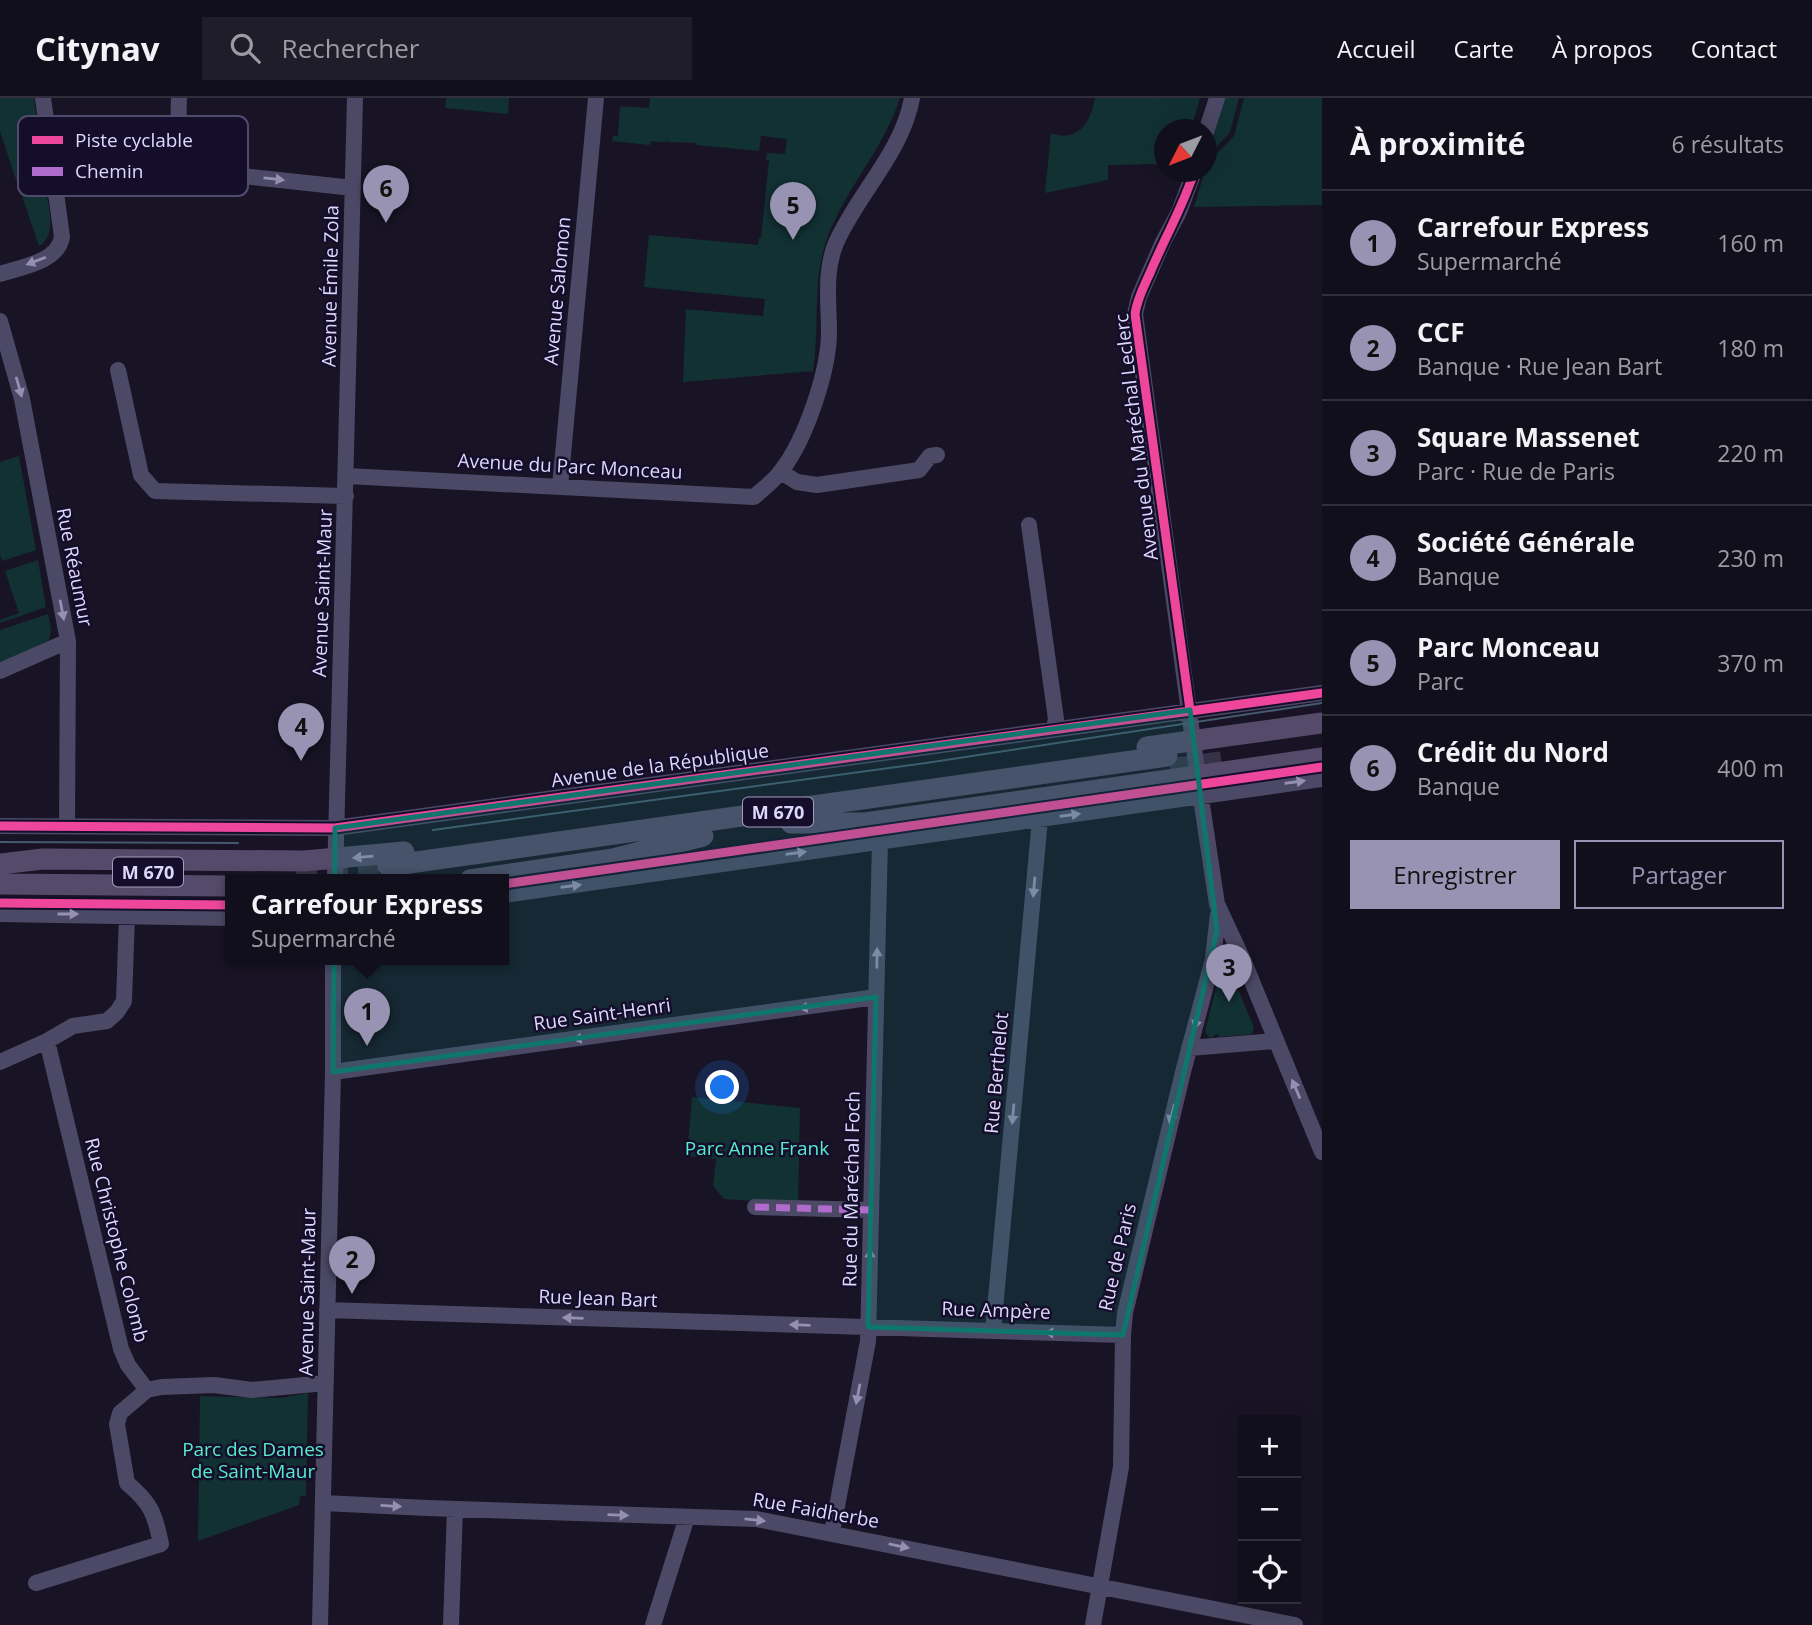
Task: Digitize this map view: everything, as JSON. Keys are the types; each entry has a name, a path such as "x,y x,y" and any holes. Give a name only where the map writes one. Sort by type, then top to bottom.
{"main road":[{"path":"791,823 865,823 1196,768 1322,723"},
{"path":"1322,734 1225,754 1322,748"},
{"path":"919,790 981,771 1196,768 1322,758"},
{"name":"M 670","path":"1169,762 703,836 389,873 919,790 1169,762"},
{"path":"0,864 43,859 335,869 396,854 656,818 772,813"},
{"path":"509,874 613,859 703,836"},
{"name":"M 670","path":"0,870 296,872"},
{"name":"M 670","path":"0,884 225,886"},
{"path":"0,895 225,897"}],"street":[{"path":"44,98 46,116"},
{"path":"178,116 179,98"},
{"name":"Avenue Émile Zola","path":"346,476 355,98"},
{"name":"Avenue Salomon","path":"560,487 596,98"},
{"name":"Avenue du Parc Monceau","path":"346,476 754,497 781,472 805,431 823,373 830,335 827,285 835,246 852,211 900,136 912,98"},
{"path":"1210,119 1217,98"},
{"path":"248,177 353,188"},
{"name":"Avenue du Maréchal Leclerc","path":"1190,182 1139,297 1135,314 1217,904"},
{"path":"0,274 52,255 61,244 56,196"},
{"name":"Rue Réaumur","path":"0,321 22,399 68,641 67,826"},
{"path":"118,370 141,475 155,491 346,496"},
{"path":"781,472 797,482 817,485 919,470 930,456 937,455"},
{"name":"Avenue Saint-Maur","path":"335,869 346,476"},
{"path":"1029,525 1056,719 1053,730"},
{"path":"0,671 68,641"},
{"name":"Avenue de la République","path":"0,826 335,828 1322,693"},
{"path":"509,894 1040,819 1196,768 1322,779"},
{"name":"Rue Berthelot","path":"993,1331 1040,819"},
{"name":"Rue du Maréchal Foch","path":"832,1533 866,1355 868,1327 880,841"},
{"path":"1217,904 1322,1152"},
{"name":"Rue de Paris","path":"1093,1625 1121,1467 1125,1313 1215,950 1217,904"},
{"path":"0,914 225,918"},
{"path":"0,1062 73,1026 107,1021 117,1012 124,1001 127,915"},
{"path":"1215,950 1227,949 1241,957"},
{"name":"Avenue Saint-Maur","path":"320,1625 333,1072 333,965"},
{"name":"Rue Saint-Henri","path":"333,1072 876,997"},
{"name":"Rue Christophe Colomb","path":"47,1041 121,1349 128,1365 147,1390"},
{"path":"1189,1048 1276,1041"},
{"path":"755,1207 871,1210"},
{"name":"Rue Jean Bart","path":"327,1310 868,1327"},
{"name":"Rue Ampère","path":"868,1327 1123,1335"},
{"path":"36,1583 161,1544 156,1515 144,1497 127,1483 117,1424 120,1413 147,1390 214,1385 252,1390 326,1383"},
{"name":"Rue Faidherbe","path":"323,1503 756,1519 1100,1585 1244,1619 1295,1625"},
{"path":"451,1625 456,1509"},
{"path":"653,1625 687,1517"}],"highlighted area":[{"path":"1190,710 1217,931 1123,1335 868,1327 876,997 333,1072 335,828"}],"green space":[{"path":"0,98 34,98 36,116 18,116 18,179 16,180 0,131"},
{"path":"446,98 509,98 508,114 445,108"},
{"path":"650,98 900,98 884,136 842,205 826,242 819,274 813,371 683,382 686,309 763,316 765,299 644,287 649,235 758,245 769,160 766,160 767,153 785,154 787,139 761,136 759,151 668,140 651,141 650,145 612,141 613,136 618,136 620,106 649,108"},
{"path":"1095,98 1200,98 1194,119 1154,119 1154,164 1108,165 1108,180 1045,193 1051,133 1076,133 1090,115"},
{"path":"1222,98 1239,98 1230,132 1217,147 1217,119"},
{"path":"1244,98 1322,98 1322,205 1194,207 1202,182 1217,182 1217,154 1234,136"},
{"path":"22,196 47,196 49,234 39,246"},
{"path":"19,456 36,550 2,561 0,462"},
{"path":"38,560 46,607 0,623 0,620 19,613 5,571"},
{"path":"48,614 51,630 49,640 0,665 0,630"},
{"path":"1232,974 1254,1028 1252,1034 1218,1037 1218,1034 1210,1038 1205,1032 1219,976"},
{"name":"Parc Anne Frank","path":"692,1097 800,1108 798,1204 724,1199 713,1186 716,1159 687,1156"},
{"name":"Parc des Dames de Saint-Maur","path":"308,1393 306,1496 300,1496 299,1505 198,1541 200,1396 280,1398"}],"tunnel":[{"path":"1170,769 1227,761"},
{"path":"296,872 388,866"}],"tram line":[{"path":"433,830 926,763 1322,703"},
{"path":"0,842 238,843"}],"marked path":[{"path":"755,1207 871,1210"}],"cycle path":[{"path":"1190,710 1135,314 1141,293 1191,182"},
{"path":"0,826 335,828 1322,693"},
{"path":"509,883 1322,767"},
{"path":"0,903 225,905"}],"place":[{"name":"Crédit du Nord","path":"386,223"},
{"name":"Parc Monceau","path":"793,240"},
{"name":"Société Générale","path":"301,761"},
{"name":"Square Massenet","path":"1229,1002"},
{"name":"Carrefour Express","path":"367,1046"},
{"name":"CCF","path":"352,1294"}]}
